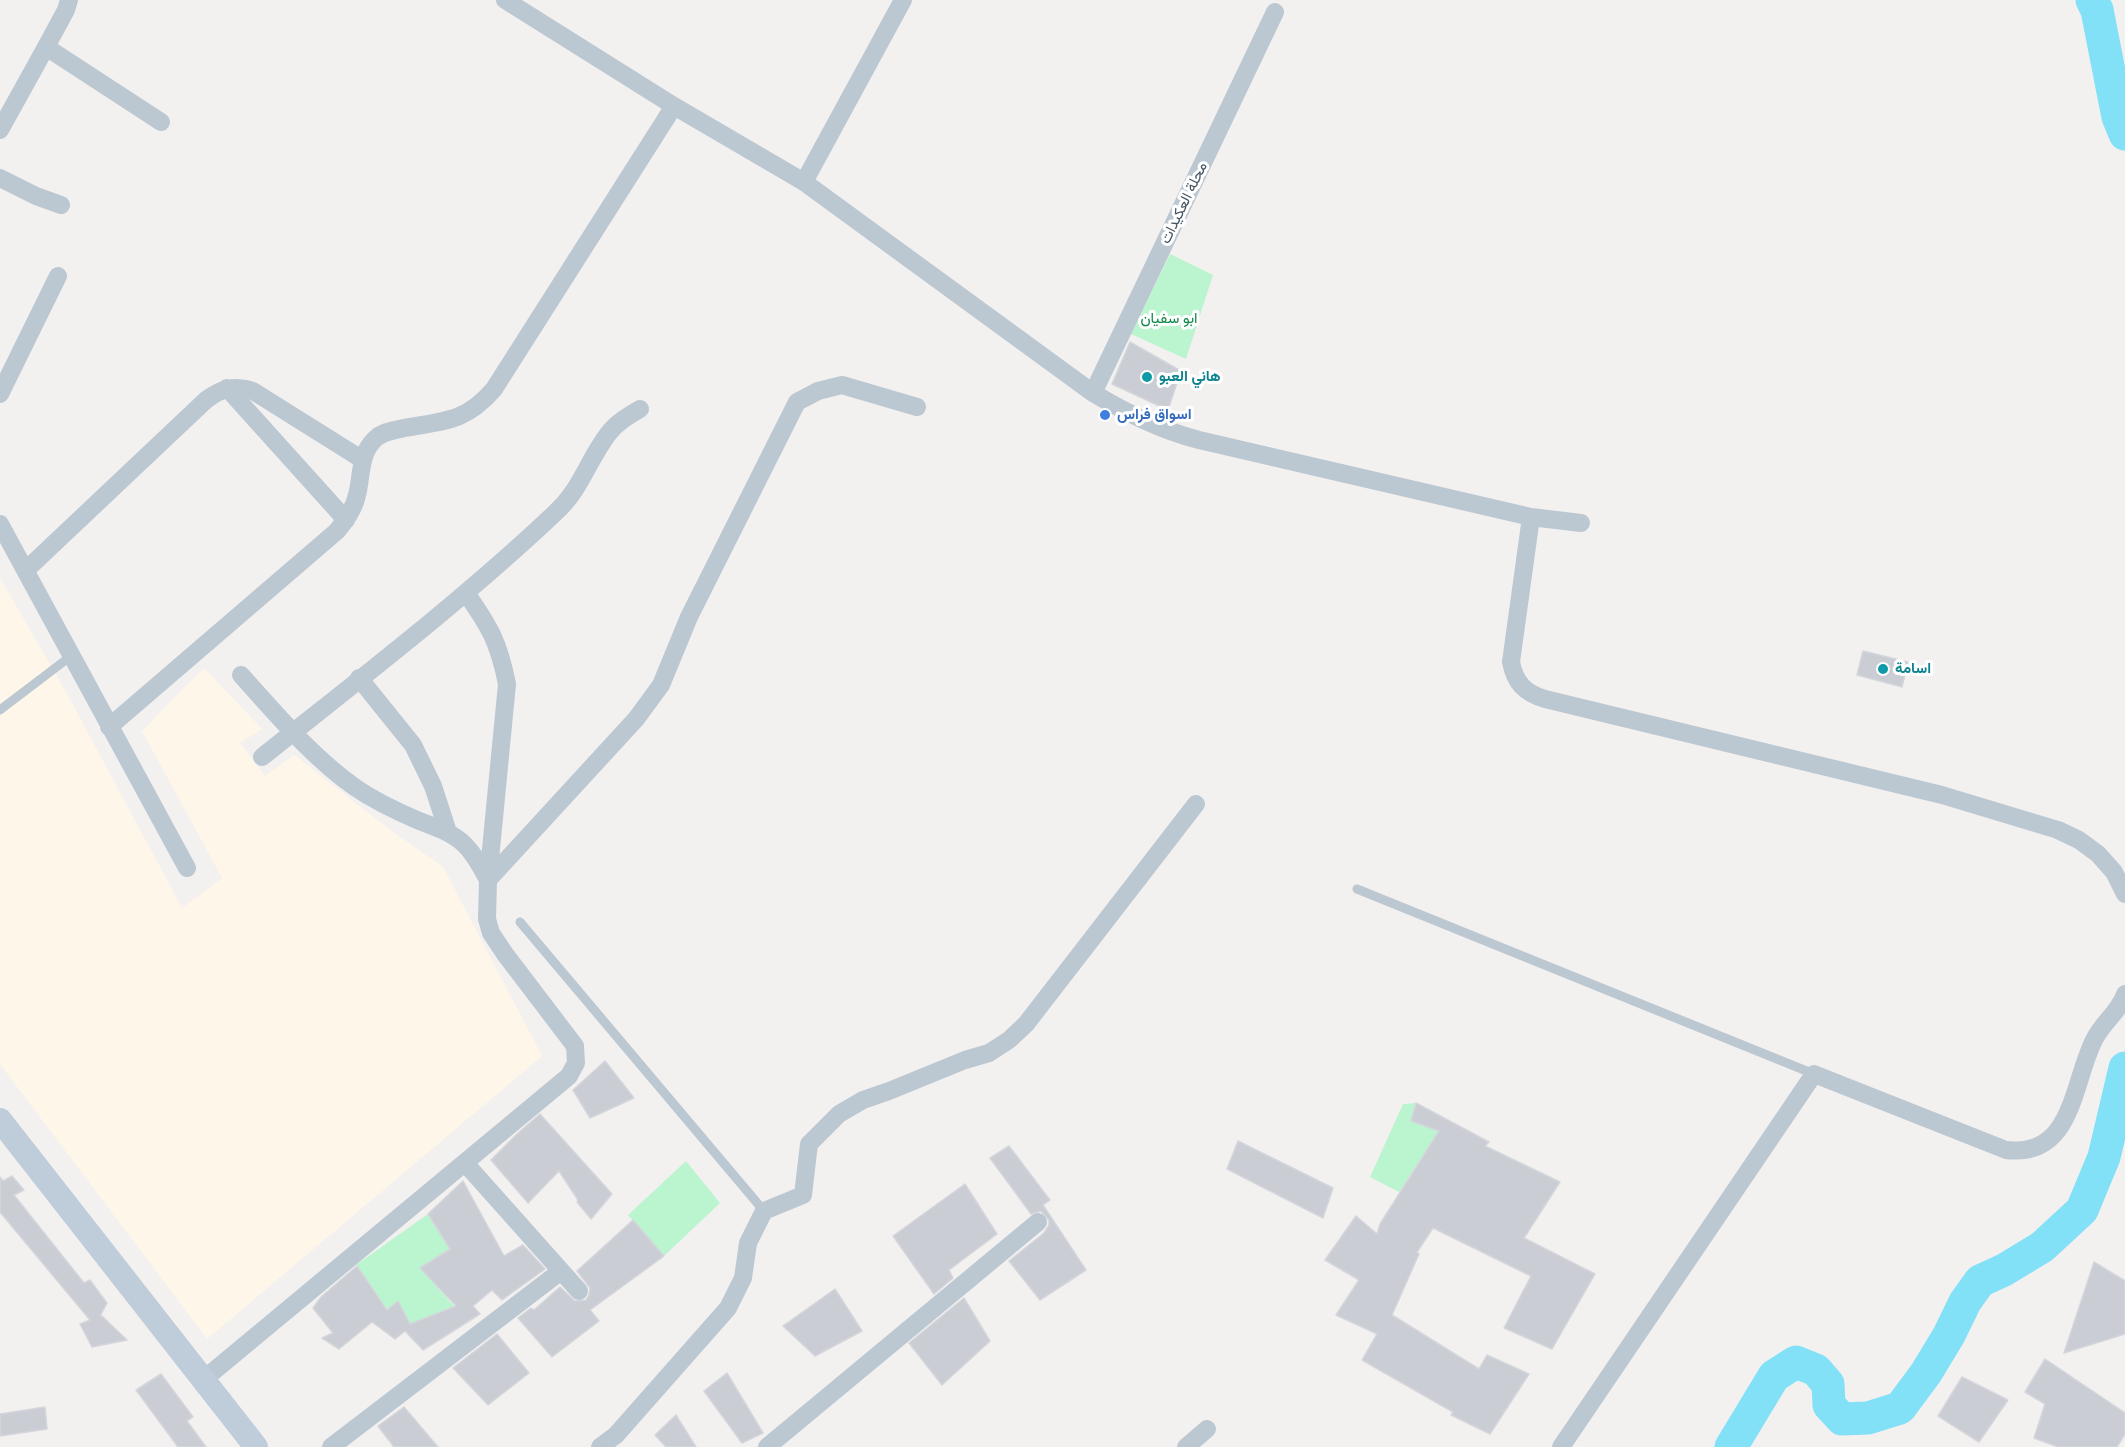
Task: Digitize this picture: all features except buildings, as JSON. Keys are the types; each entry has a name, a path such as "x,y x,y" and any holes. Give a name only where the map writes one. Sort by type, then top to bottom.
{"main road":[{"path":"6,1132 256,1447"}],"street":[{"path":"0,130 66,10 69,0"},
{"path":"505,0 674,106 804,182 1093,393 1143,421 1173,434 1531,517 1581,523"},
{"path":"804,182 903,0"},
{"name":"محلة العكيدات","path":"1093,393 1275,12"},
{"path":"46,47 161,122"},
{"path":"109,727 337,531 346,520 357,496 363,460 367,448 375,438 386,432 459,417 482,403 494,389 674,106"},
{"path":"0,178 36,196 61,205"},
{"path":"3,383 58,276"},
{"path":"488,880 636,719 661,686 689,617 797,402 818,391 842,385 917,407"},
{"path":"26,570 206,400 227,388 239,387 253,391 363,460"},
{"path":"227,388 346,520"},
{"path":"262,757 466,593 566,503 577,489 609,432 623,419 640,409"},
{"path":"1531,517 1511,662 1513,673 1525,690 1545,699 1941,795 2058,830 2079,840 2098,854 2114,872 2125,894"},
{"path":"0,524 188,868"},
{"path":"203,1380 569,1076 576,1063 575,1046 491,933 487,919 488,880 506,716 507,684 501,653 488,624 466,593"},
{"path":"241,675 292,733 356,788 384,806 448,832 472,853 488,880"},
{"path":"359,678 413,745 433,786 448,832"},
{"path":"600,1447 616,1435 728,1308 743,1278 748,1243 764,1211 803,1195 809,1144 839,1114 863,1100 965,1060 989,1053 1018,1033 1196,804"},
{"path":"1561,1447 1814,1074 2006,1150 2027,1151 2046,1143 2061,1127 2092,1042 2098,1032 2123,1005"},
{"path":"465,1162 579,1291"},
{"path":"767,1447 1038,1222"},
{"path":"332,1447 561,1271"}],"lane":[{"path":"0,710 71,656"},
{"path":"1357,889 1814,1074"},
{"path":"519,922 764,1211"}],"shaded area":[{"path":"0,578 66,692 182,908 222,878 142,731 204,668 262,729 240,743 265,776 294,755 393,832 443,867 542,1056 207,1339 0,1064"}],"green space":[{"name":"ابو سفيان","path":"1170,254 1213,275 1186,359 1131,334"},
{"path":"1416,1103 1411,1121 1439,1131 1425,1152 1463,1170 1401,1193 1370,1177 1403,1104"},
{"path":"686,1161 720,1203 664,1256 628,1215"},
{"path":"428,1214 450,1249 421,1269 455,1307 410,1324 398,1302 387,1310 356,1265"}],"waterway":[{"path":"2092,0 2097,10 2118,117 2125,134"},
{"path":"1731,1447 1774,1376 1796,1362 1816,1370 1828,1384 1829,1405 1842,1419 1868,1418 1900,1408 1926,1373 1949,1335 1965,1302 1980,1281 2004,1270 2042,1247 2082,1210 2104,1157 2125,1068"}],"place":[{"name":"هاني العبو","path":"1147,377"},
{"name":"اسواق فراس","path":"1105,415"},
{"name":"اسامة","path":"1883,669"}]}
